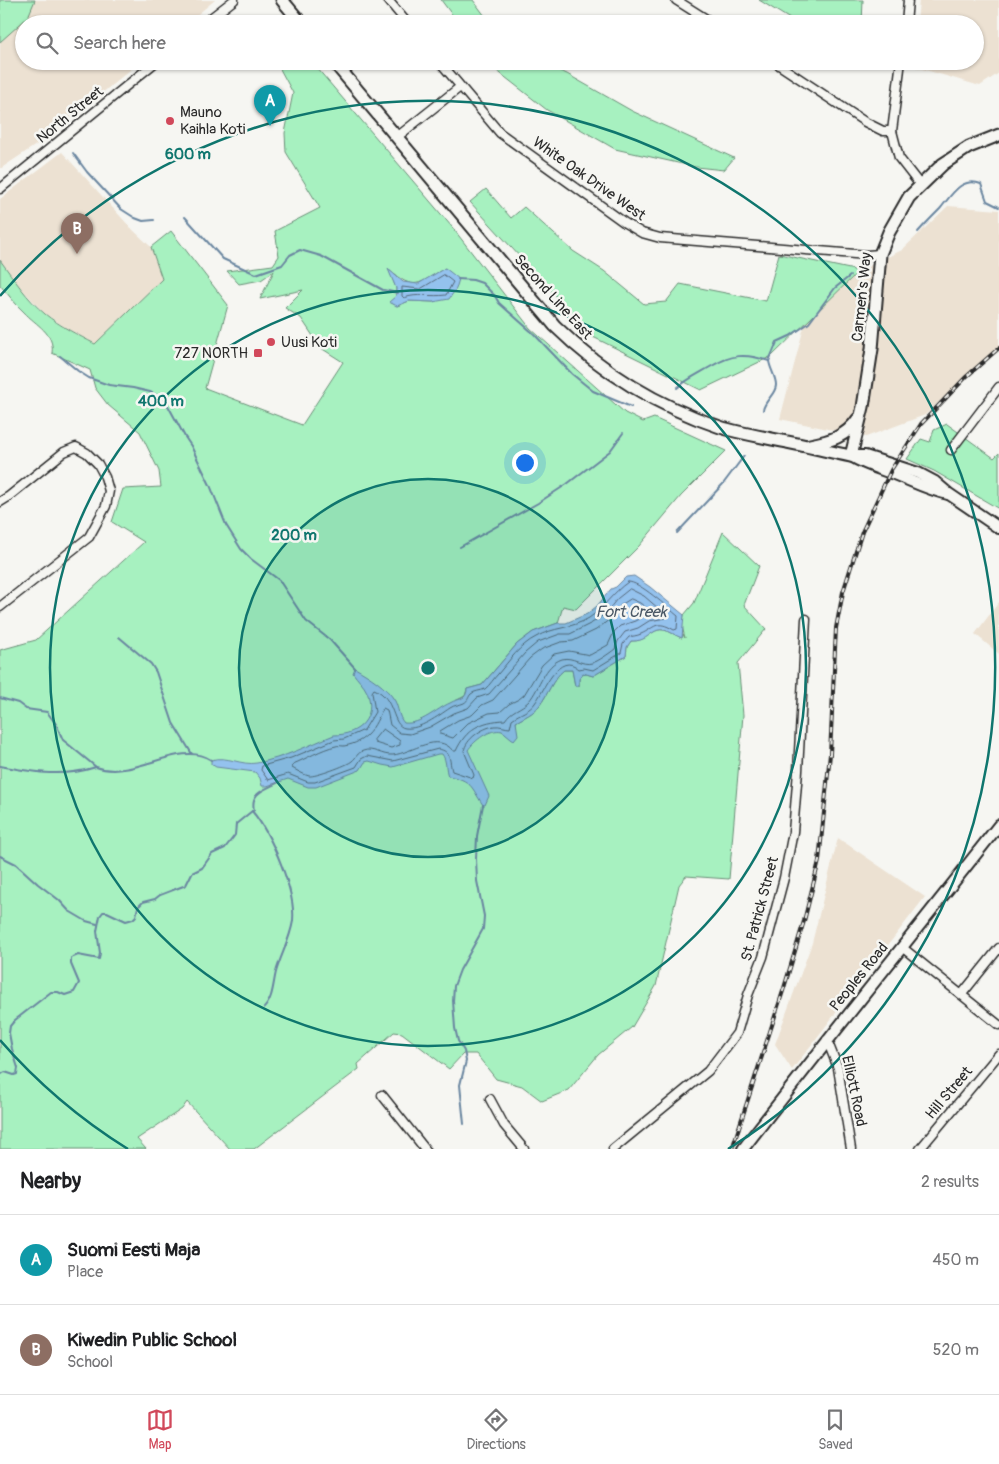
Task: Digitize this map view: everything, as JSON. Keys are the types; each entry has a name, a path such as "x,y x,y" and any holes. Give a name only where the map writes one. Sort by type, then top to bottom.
{"highway":[{"path":"282,0 294,15"},
{"name":"Second Line East","path":"341,70 555,326 600,366 642,393 720,427 851,456"},
{"name":"Carmen's Way","path":"851,456 861,414 872,349 880,254 899,212 920,185 943,164 969,147 999,135"},
{"path":"806,446 840,437 854,425 861,414"}],"main road":[{"name":"Second Line East","path":"851,456 863,464 931,490 948,494 999,528"},
{"name":"Peoples Road","path":"743,1149 827,1040 903,948 999,825"}],"street":[{"path":"215,15 234,0"},
{"path":"388,0 400,15"},
{"path":"676,0 700,15"},
{"path":"907,15 908,0"},
{"name":"North Street","path":"0,190 146,70"},
{"name":"White Oak Drive West","path":"446,70 500,133 625,223 642,233 660,238 867,255 880,254"},
{"path":"787,70 865,122 883,131 892,131"},
{"path":"900,70 892,131 899,158 920,185"},
{"path":"397,137 460,87"},
{"path":"951,450 999,387"},
{"path":"0,502 64,452 76,447 87,453 98,464 105,477 108,491 106,506 90,537 0,607"},
{"name":"St. Patrick Street","path":"613,1149 708,1071 737,1033 748,994 763,957 784,878 793,832 806,619"},
{"path":"903,948 999,1025"},
{"path":"962,994 999,948"},
{"name":"Elliott Road","path":"827,1040 838,1068 851,1149"},
{"name":"Hill Street","path":"920,1149 999,1054"},
{"path":"382,1095 425,1149"},
{"path":"490,1099 504,1125 524,1149"}],"shaded area":[{"path":"0,0 215,0 197,15 15,15 15,70 130,70 51,135 0,169"},
{"path":"919,0 999,0 999,73 980,86 926,70 984,70 984,15 918,15"},
{"path":"62,152 131,228 151,247 162,279 95,344 44,313 21,288 0,260 0,199"},
{"path":"948,206 999,210 999,346 925,415 866,437 780,419 805,323 859,271 902,250"},
{"path":"999,602 999,654 975,634"},
{"path":"838,838 925,897 792,1070 775,1044 812,943"}],"green space":[{"path":"0,0 35,0 29,15 15,15 15,29 0,42"},
{"path":"441,0 473,0 484,15 452,15"},
{"path":"759,0 863,0 862,15 783,15"},
{"path":"281,70 319,70 452,227 530,328 625,413 643,422 654,418 726,451 681,496 639,546 576,609 563,606 558,623 533,632 517,644 482,685 467,689 465,696 455,701 507,734 516,727 516,722 537,709 556,678 564,670 572,670 575,686 579,686 579,679 583,673 593,676 626,656 627,647 631,641 641,640 655,631 661,630 668,631 682,638 683,634 685,638 682,626 684,615 694,603 723,532 759,566 744,605 766,629 738,663 743,715 729,879 686,876 679,885 656,986 632,1027 598,1055 569,1090 542,1101 522,1086 496,1079 476,1054 463,1054 449,1069 402,1033 394,1032 358,1064 359,1069 254,1149 230,1149 187,1102 182,1109 137,1139 146,1149 0,1149 0,650 36,640 144,542 112,522 123,489 161,487 159,471 140,432 108,405 95,388 90,370 52,353 51,340 48,335 18,306 0,285 0,260 38,308 63,326 95,344 162,279 151,247 171,231 228,305 205,388 302,425 343,362 321,348 301,318 285,308 303,290 260,299 274,271 261,280 239,284 227,271 273,265 279,256 275,231 320,208 286,152 285,133 293,93","holes":["445,268 433,302 409,301 397,306 390,302 396,297 396,288 389,270 405,281 417,283"]},
{"path":"496,70 558,70 632,111 734,158 724,170 696,167 615,149 547,110"},
{"path":"486,189 511,218 524,207 573,251 604,271 644,304 666,302 680,284 766,301 779,254 859,271 772,356 701,390 593,337 470,202"},
{"path":"947,424 994,458 999,453 999,509 934,471 907,459 921,439 930,442 934,430"}],"water":[{"path":"445,268 459,279 456,289 449,299 433,302 409,301 397,306 389,302 396,296 396,288 388,269 403,282 418,284"},
{"name":"Fort Creek","path":"634,576 684,615 682,638 668,631 661,630 655,631 641,640 631,641 627,647 626,656 593,676 583,673 579,679 579,686 575,686 572,670 564,670 556,678 537,709 516,722 518,735 514,740 502,731 492,731 478,739 468,750 489,796 485,805 483,805 470,785 462,780 448,776 445,759 442,754 393,767 369,761 365,762 360,770 316,787 308,787 288,779 262,786 260,778 255,772 216,767 211,764 211,760 217,759 251,764 267,761 287,755 334,735 351,732 358,728 368,717 370,709 366,689 353,673 355,668 372,678 392,696 404,723 416,722 463,698 467,689 482,685 517,644 533,632 558,623 566,623 587,614 597,606 611,589 616,587 626,577"}],"waterway":[{"path":"73,153 87,172 121,209 143,221 154,220"},
{"name":"Fort Creek","path":"918,232 957,189 968,183 981,184 987,201 999,207"},
{"path":"185,217 223,259 256,274 282,265 290,255 300,250 321,256 383,290 398,293"},
{"name":"Fort Creek","path":"763,410 776,388 769,361 777,342 809,323 835,288 850,276"},
{"path":"458,279 482,283 499,303 534,334 572,374 593,391 631,407"},
{"path":"60,356 89,378 109,385 150,392 165,400 191,446 210,485 226,525 241,549 279,580 306,621 330,640 355,668"},
{"path":"677,388 725,359 746,356 769,361"},
{"path":"460,547 538,503 567,484 610,451 623,433"},
{"name":"Fort Creek","path":"677,533 723,484 744,456"},
{"path":"119,637 151,664 156,672 173,723 192,754"},
{"path":"0,698 18,703 26,709 47,712 56,724 63,740 96,767 110,770 125,769 185,754 199,755 211,760"},
{"path":"0,766 48,773 71,772 96,767"},
{"name":"Fort Creek","path":"252,811 254,810 253,804 256,795 279,782"},
{"path":"464,1124 460,1085 466,1061 455,1028 453,1001 454,986 460,970 483,929 484,916 477,881 476,859 477,836 483,805"},
{"path":"252,811 267,834 281,863 291,894 293,909 290,934 276,972 271,996 264,1008"},
{"name":"Fort Creek","path":"0,1075 5,1072 17,1074 18,1068 9,1033 10,1026 15,1020 51,992 65,995 74,992 79,983 71,964 71,958 78,955 99,959 97,931 100,916 103,912 126,921 133,919 136,916 138,907 143,902 155,899 160,895 186,885 192,873 202,868 212,854 225,848 235,835 236,824 252,811"},
{"path":"0,856 16,864 59,900 69,911 86,921 97,924"}],"railway":[{"path":"732,1149 784,988 819,861 830,754 836,628 843,592 862,532 891,470 921,424 966,377 999,348"}],"place":[{"name":"Mauno Kaihla Koti","path":"170,121"},
{"name":"Suomi Eesti Maja","path":"270,126"},
{"name":"Kiwedin Public School","path":"77,254"},
{"name":"Uusi Koti","path":"271,342"},
{"name":"727 NORTH","path":"258,353"}]}
